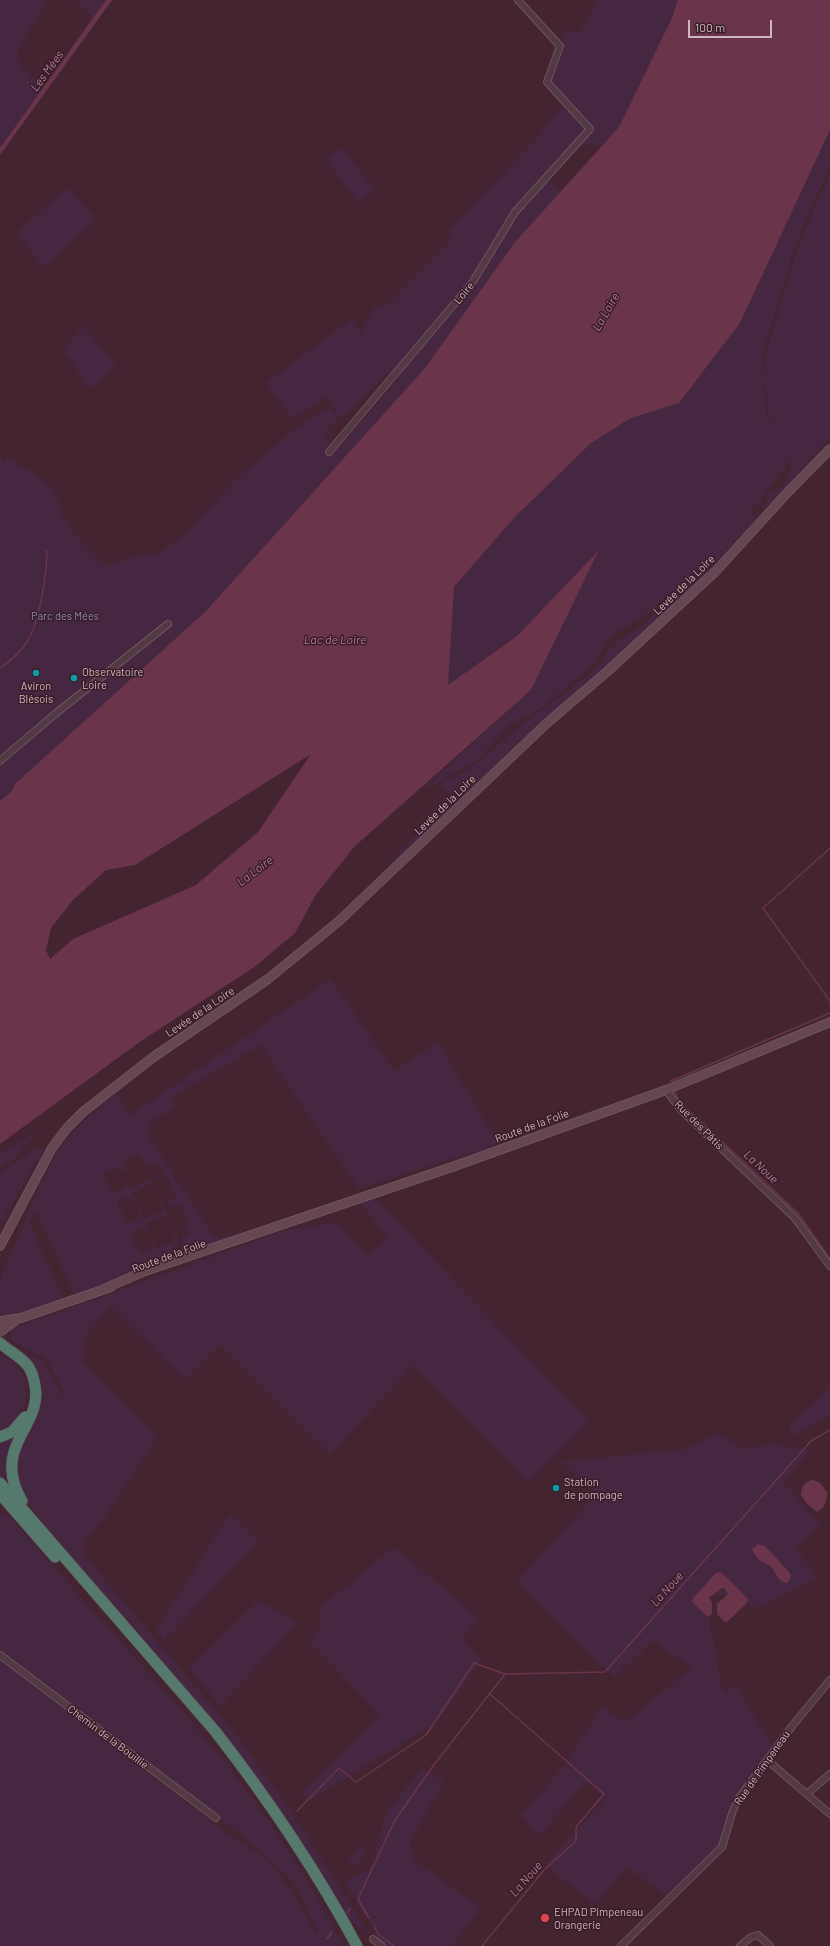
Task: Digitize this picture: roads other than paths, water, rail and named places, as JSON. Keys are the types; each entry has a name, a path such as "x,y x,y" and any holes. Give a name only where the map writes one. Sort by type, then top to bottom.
{"highway":[{"path":"0,1343 20,1357 29,1368 34,1379 36,1390 35,1408 17,1444 12,1463 12,1473 17,1492 32,1519"},
{"path":"0,1353 12,1358 24,1372 30,1387 27,1412 23,1420 12,1432 0,1437"},
{"path":"0,1482 215,1731 246,1771 305,1855 357,1946"},
{"path":"0,1494 188,1710 243,1777 312,1879 350,1946"},
{"path":"0,1507 9,1512 36,1536"}],"main road":[{"name":"Levée de la Loire","path":"0,1246 52,1148 72,1123 100,1098 152,1058 268,979 339,921 546,724 610,670 716,571 787,493 830,449"},
{"name":"Route de la Folie","path":"0,1321 21,1318 106,1288 147,1277 210,1254 237,1241 455,1166 666,1090 830,1022"},
{"name":"Route de la Folie","path":"0,1332 21,1318"}],"street":[{"name":"Loire","path":"329,452 472,284 516,212 590,129 547,82 560,46 518,0"},
{"path":"0,761 55,714 168,624"},
{"name":"Rue des Pâtis","path":"666,1090 681,1110 794,1217 830,1266"},
{"name":"Chemin de la Bouillie","path":"0,1655 216,1818"},
{"name":"Rue de Pimpeneau","path":"621,1946 722,1847 733,1810 793,1725 830,1680"},
{"path":"767,1760 808,1793 830,1814"},
{"path":"808,1793 830,1774"},
{"path":"740,1946 751,1937 758,1935 770,1946"},
{"path":"373,1939 382,1946"}],"water":[{"path":"106,0 112,0 0,155 0,148"},
{"name":"Lac de Loire","path":"678,0 830,0 830,130 740,323 679,403 629,419 590,444 515,517 454,587 448,685 517,636 599,550 531,690 354,847 315,896 295,933 253,968 141,1041 0,1144 0,801 12,791 15,784 206,611 425,368 516,241 619,127 671,20","holes":["311,754 258,832 196,885 73,939 50,959 46,950 51,928 73,900 106,870 135,865"]},
{"path":"814,1480 820,1483 827,1492 825,1504 817,1512 807,1504 801,1495 804,1484"},
{"path":"758,1544 765,1546 790,1573 791,1577 787,1583 784,1583 778,1577 771,1567 756,1557 752,1549"},
{"path":"721,1572 748,1599 747,1603 728,1621 725,1622 717,1614 717,1604 728,1594 724,1588 709,1598 712,1602 712,1614 708,1617 692,1602 693,1598 716,1573"}],"waterway":[{"path":"0,668 22,649 31,634 42,598 46,572 47,551"},
{"name":"La Noue","path":"830,848 763,908 830,1001"},
{"name":"La Noue","path":"671,1081 830,1013"},
{"name":"La Noue","path":"675,1092 680,1102 798,1213 830,1259"},
{"name":"La Noue","path":"369,1918 358,1899 395,1820 433,1766 505,1674 605,1672 811,1441 830,1430"},
{"path":"297,1811 339,1768 356,1782 426,1735 474,1663 505,1674"},
{"name":"La Noue","path":"482,1946 544,1870 576,1841 576,1827 604,1794 490,1694"},
{"name":"La Noue","path":"347,1913 350,1909"},
{"name":"La Noue","path":"374,1926 379,1935 394,1946"},
{"name":"La Noue","path":"327,1939 332,1932"}],"place":[{"name":"Aviron Blésois","path":"36,673"},
{"name":"Observatoire Loire","path":"74,678"},
{"name":"Station de pompage","path":"556,1488"},
{"name":"EHPAD Pimpeneau Orangerie","path":"545,1918"}],"water label":[{"name":"Les Mées","path":"47,71"},
{"name":"La Loire","path":"606,312"},
{"name":"La Loire","path":"255,871"}],"park label":[{"name":"Parc des Mées","path":"65,616"}]}
